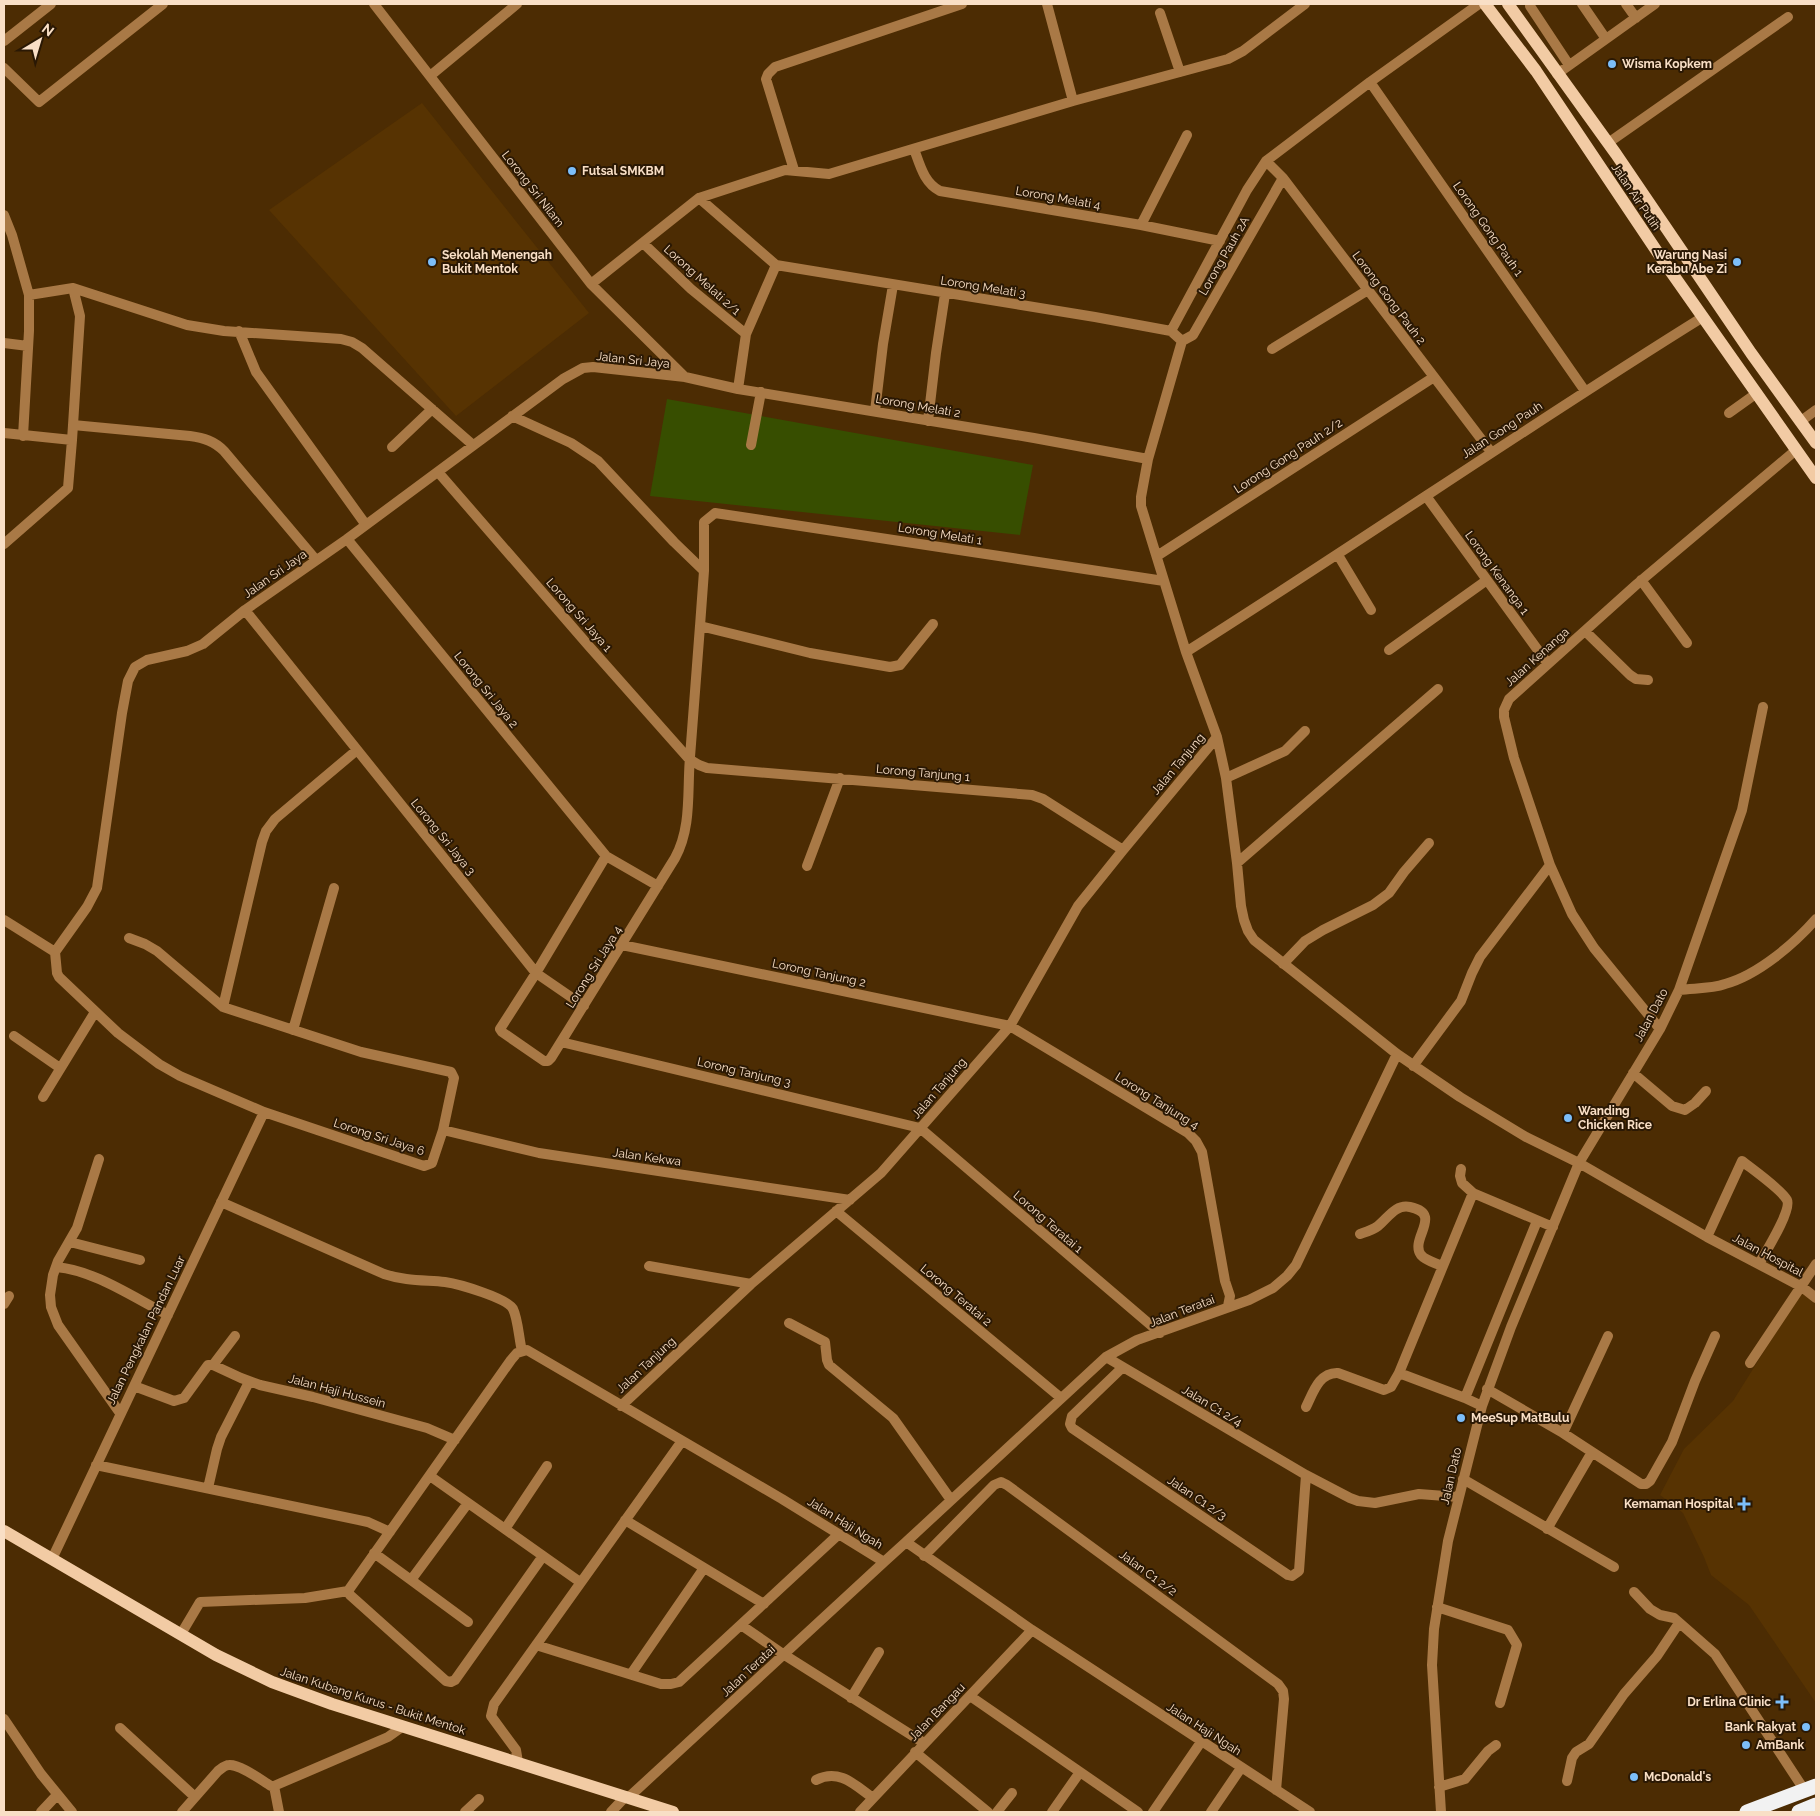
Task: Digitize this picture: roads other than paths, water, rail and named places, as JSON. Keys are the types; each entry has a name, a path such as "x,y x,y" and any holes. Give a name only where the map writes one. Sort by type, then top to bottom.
{"highway":[{"path":"1747,1812 1810,1789"},
{"path":"1800,1812 1816,1805"}],"main road":[{"name":"Jalan Air Putih","path":"1485,4 1536,71 1662,260 1816,478"},
{"name":"Jalan Air Putih","path":"1506,4 1616,154 1751,353 1816,443"},
{"path":"1506,4 1511,18 1541,61 1541,68 1536,71"},
{"path":"1616,154 1607,152 1605,160 1662,260"},
{"name":"Jalan Kubang Kurus - Bukit Mentok","path":"4,1531 216,1655 272,1682 402,1727 673,1812"}],"street":[{"path":"4,41 51,4"},
{"path":"4,68 39,102 163,4"},
{"name":"Lorong Sri Nilam","path":"374,4 591,284 685,377"},
{"path":"430,76 516,4"},
{"path":"794,170 766,79 771,70 775,67 962,4"},
{"path":"1047,4 1073,101"},
{"path":"591,284 699,198 785,170 829,174 1073,101 1236,56 1305,4"},
{"path":"1479,4 1465,8 1266,161 1247,190 1171,331 1182,341 1148,459 1141,506 1186,652 1217,737 1226,778 1238,863 1240,906 1248,931 1262,947 1413,1066 1526,1137 1579,1163 1707,1237 1742,1161 1780,1192 1788,1201 1782,1221 1759,1264"},
{"path":"1582,4 1606,39"},
{"path":"1626,4 1636,18"},
{"path":"1557,74 1655,4"},
{"path":"1530,6 1569,65"},
{"path":"1160,13 1180,72"},
{"path":"1608,143 1788,17"},
{"name":"Lorong Gong Pauh 1","path":"1370,82 1585,391"},
{"path":"1141,225 1187,135"},
{"name":"Lorong Melati 4","path":"914,149 927,181 940,191 1141,225 1220,241"},
{"name":"Lorong Gong Pauh 2","path":"1266,161 1283,178 1490,452"},
{"name":"Lorong Pauh 2A","path":"1182,341 1194,335 1283,178"},
{"path":"699,198 776,265 746,334 738,389"},
{"path":"4,214 29,295 23,436"},
{"name":"Lorong Melati 2/1","path":"643,243 691,289 746,334"},
{"name":"Lorong Melati 3","path":"776,265 1171,331"},
{"path":"875,411 883,344 893,285"},
{"path":"29,295 73,288 187,325 224,331 341,339 352,342 362,348 473,445"},
{"path":"4,544 68,488 80,316 73,288"},
{"path":"1272,349 1368,290"},
{"path":"928,421 936,353 946,294"},
{"name":"Jalan Gong Pauh","path":"1186,652 1317,569 1490,452 1703,317"},
{"path":"239,331 256,372 366,525"},
{"path":"4,343 28,346"},
{"name":"Jalan Sri Jaya","path":"55,952 87,908 97,888 122,713 130,674 140,662 196,648 245,610 347,539 563,379 582,368 593,367 685,377"},
{"name":"Lorong Melati 2","path":"685,377 738,389 1034,438 1148,459"},
{"name":"Lorong Gong Pauh 2/2","path":"1157,556 1434,377"},
{"path":"751,445 761,392"},
{"path":"1729,413 1756,393"},
{"path":"392,447 432,409"},
{"path":"1801,421 1816,410"},
{"path":"512,416 571,443 598,461 704,571"},
{"path":"73,425 193,436 216,443 316,560"},
{"path":"4,433 72,440"},
{"name":"Jalan Kenanga","path":"1660,1030 1583,932 1572,914 1550,865 1514,758 1504,710 1509,700 1641,580 1796,450"},
{"name":"Lorong Sri Jaya 1","path":"438,472 689,759 707,768"},
{"name":"Lorong Kenanga 1","path":"1426,496 1548,664"},
{"name":"Lorong Sri Jaya 4","path":"536,973 500,1029 544,1061 548,1061 680,850 686,832 689,759 704,571 704,522 712,514"},
{"name":"Lorong Melati 1","path":"712,514 1164,581"},
{"name":"Lorong Sri Jaya 2","path":"347,539 606,856"},
{"path":"1338,555 1371,610"},
{"path":"1389,650 1487,580"},
{"path":"1641,580 1687,643"},
{"name":"Lorong Sri Jaya 3","path":"245,610 536,973 584,1006"},
{"path":"700,626 810,653 890,667 900,665 933,624"},
{"path":"1585,631 1630,675 1636,679 1648,680"},
{"path":"1238,863 1438,689"},
{"path":"1679,990 1742,810 1763,707"},
{"path":"1226,778 1285,751 1305,731"},
{"name":"Jalan Tanjung","path":"621,1406 751,1284 881,1174 1010,1026 1068,923 1090,890 1217,737"},
{"path":"222,1007 266,831 275,819 357,750"},
{"name":"Lorong Tanjung 1","path":"707,768 1032,795 1043,799 1122,850"},
{"path":"807,866 840,778"},
{"path":"1283,964 1305,941 1373,905 1389,893 1428,843"},
{"path":"536,973 606,856 658,886"},
{"path":"1413,1066 1461,1001 1480,957 1550,865"},
{"path":"293,1030 334,888"},
{"name":"Jalan Dato","path":"1441,1812 1432,1665 1434,1629 1448,1542 1487,1389 1579,1163 1660,1030 1679,990 1725,984 1742,977 1783,950 1816,919"},
{"path":"5,923 55,952"},
{"name":"Lorong Sri Jaya 6","path":"55,952 56,969 59,977 124,1038 159,1064 203,1086 264,1112 424,1166 430,1165 434,1159 454,1078 450,1072 380,1057 222,1007 157,952 129,938"},
{"name":"Lorong Tanjung 2","path":"622,945 1010,1026"},
{"path":"43,1097 95,1012"},
{"name":"Lorong Tanjung 4","path":"1010,1026 1188,1133 1196,1141 1202,1152 1224,1276 1230,1296 1228,1306"},
{"path":"14,1036 60,1068"},
{"name":"Lorong Tanjung 3","path":"561,1042 920,1128"},
{"name":"Jalan Teratai","path":"906,1542 1106,1357 1130,1344 1228,1306 1249,1300 1273,1288 1287,1276 1296,1265 1397,1054"},
{"path":"1633,1074 1672,1106 1685,1110 1695,1103 1706,1091"},
{"name":"Jalan Pengkalan Pandan Luar","path":"52,1559 264,1112"},
{"name":"Lorong Teratai 1","path":"920,1128 1160,1333"},
{"name":"Jalan Kekwa","path":"442,1130 539,1153 850,1200"},
{"path":"99,1159 77,1228 56,1267 50,1295 51,1307 58,1325 120,1413"},
{"path":"1461,1169 1462,1183 1473,1193 1553,1227"},
{"path":"1306,1407 1318,1384 1324,1377 1332,1373 1338,1373 1384,1390 1391,1388 1473,1193"},
{"path":"177,1632 200,1602 305,1598 348,1591 374,1553 383,1528 430,1476 446,1436 514,1355 522,1351 512,1308 505,1302 458,1284 409,1281 384,1274 221,1202"},
{"path":"1360,1234 1378,1226 1397,1208 1409,1206 1417,1209 1424,1213 1426,1218 1419,1251 1424,1258 1442,1266"},
{"name":"Lorong Teratai 2","path":"836,1211 1061,1398"},
{"path":"1465,1398 1538,1221"},
{"name":"Jalan Hospital","path":"1707,1237 1802,1287 1816,1298"},
{"path":"70,1242 140,1260"},
{"path":"1750,1363 1816,1264"},
{"path":"649,1266 751,1284"},
{"path":"56,1267 74,1270 95,1277 168,1315"},
{"path":"789,1324 825,1342 829,1365 893,1418 951,1500"},
{"path":"134,1386 174,1401 184,1398 208,1365 213,1365 235,1336"},
{"path":"1563,1433 1608,1336"},
{"path":"1487,1389 1563,1433 1641,1484 1646,1484 1650,1481 1672,1442 1695,1381 1715,1336"},
{"name":"Jalan Haji Ngah","path":"522,1351 527,1350 533,1353 884,1562 906,1542 1032,1630 1310,1812"},
{"name":"Jalan C1 2/4","path":"1106,1357 1306,1476 1350,1498 1375,1503 1419,1494 1458,1497"},
{"name":"Jalan Haji Hussein","path":"213,1365 249,1382 332,1402 446,1436"},
{"name":"Jalan C1 2/3","path":"1123,1367 1072,1416 1070,1424 1072,1428 1292,1576 1298,1571 1306,1476"},
{"path":"1398,1373 1482,1406"},
{"path":"208,1488 217,1449 249,1382"},
{"path":"518,1762 516,1750 491,1716 494,1704 682,1441"},
{"path":"1547,1529 1592,1452"},
{"path":"96,1465 208,1488 383,1528"},
{"path":"506,1529 547,1466"},
{"path":"430,1476 580,1582"},
{"path":"1463,1479 1614,1567"},
{"name":"Jalan C1 2/2","path":"924,1556 994,1485 1001,1482 1007,1485 1278,1684 1283,1691 1284,1699 1276,1790"},
{"path":"411,1580 468,1504"},
{"path":"625,1520 764,1604"},
{"path":"536,1645 661,1684 679,1682 839,1534"},
{"path":"374,1553 468,1622"},
{"path":"348,1591 350,1595 446,1681 451,1682 455,1680 544,1556"},
{"name":"Jalan Teratai","path":"612,1812 884,1562"},
{"path":"631,1674 704,1568"},
{"path":"1634,1592 1650,1609 1660,1615 1674,1618 1719,1660 1810,1789"},
{"path":"1437,1607 1508,1630 1513,1637 1517,1646 1500,1703"},
{"path":"1567,1781 1572,1758 1576,1752 1588,1744 1624,1694 1657,1656 1679,1624"},
{"path":"741,1625 851,1698 924,1743"},
{"name":"Jalan Bangau","path":"860,1812 1032,1630"},
{"path":"851,1698 879,1652"},
{"path":"970,1696 1138,1812"},
{"path":"4,1719 41,1774 72,1812"},
{"path":"182,1812 218,1771 231,1765 239,1767 274,1786 388,1737 402,1727"},
{"path":"120,1728 195,1797"},
{"path":"1153,1812 1201,1742"},
{"path":"1439,1787 1465,1779 1488,1751 1496,1745"},
{"path":"916,1752 988,1812"},
{"path":"1211,1812 1241,1768"},
{"path":"1052,1812 1080,1772"},
{"path":"816,1780 825,1776 837,1776 850,1782 872,1798"},
{"path":"274,1786 279,1812"},
{"path":"997,1812 1012,1793"},
{"path":"41,1812 57,1795"},
{"path":"466,1812 479,1799"}],"place":[{"name":"Wisma Kopkem","path":"1612,64"},
{"name":"Futsal SMKBM","path":"572,171"},
{"name":"Sekolah Menengah Bukit Mentok","path":"432,262"},
{"name":"Warung Nasi Kerabu Abe Zi","path":"1737,262"},
{"name":"Wanding Chicken Rice","path":"1568,1118"},
{"name":"MeeSup MatBulu","path":"1461,1418"},
{"name":"Kemaman Hospital","path":"1744,1504"},
{"name":"Dr Erlina Clinic","path":"1782,1702"},
{"name":"Bank Rakyat","path":"1806,1727"},
{"name":"AmBank","path":"1746,1745"},
{"name":"McDonald's","path":"1634,1777"}]}
